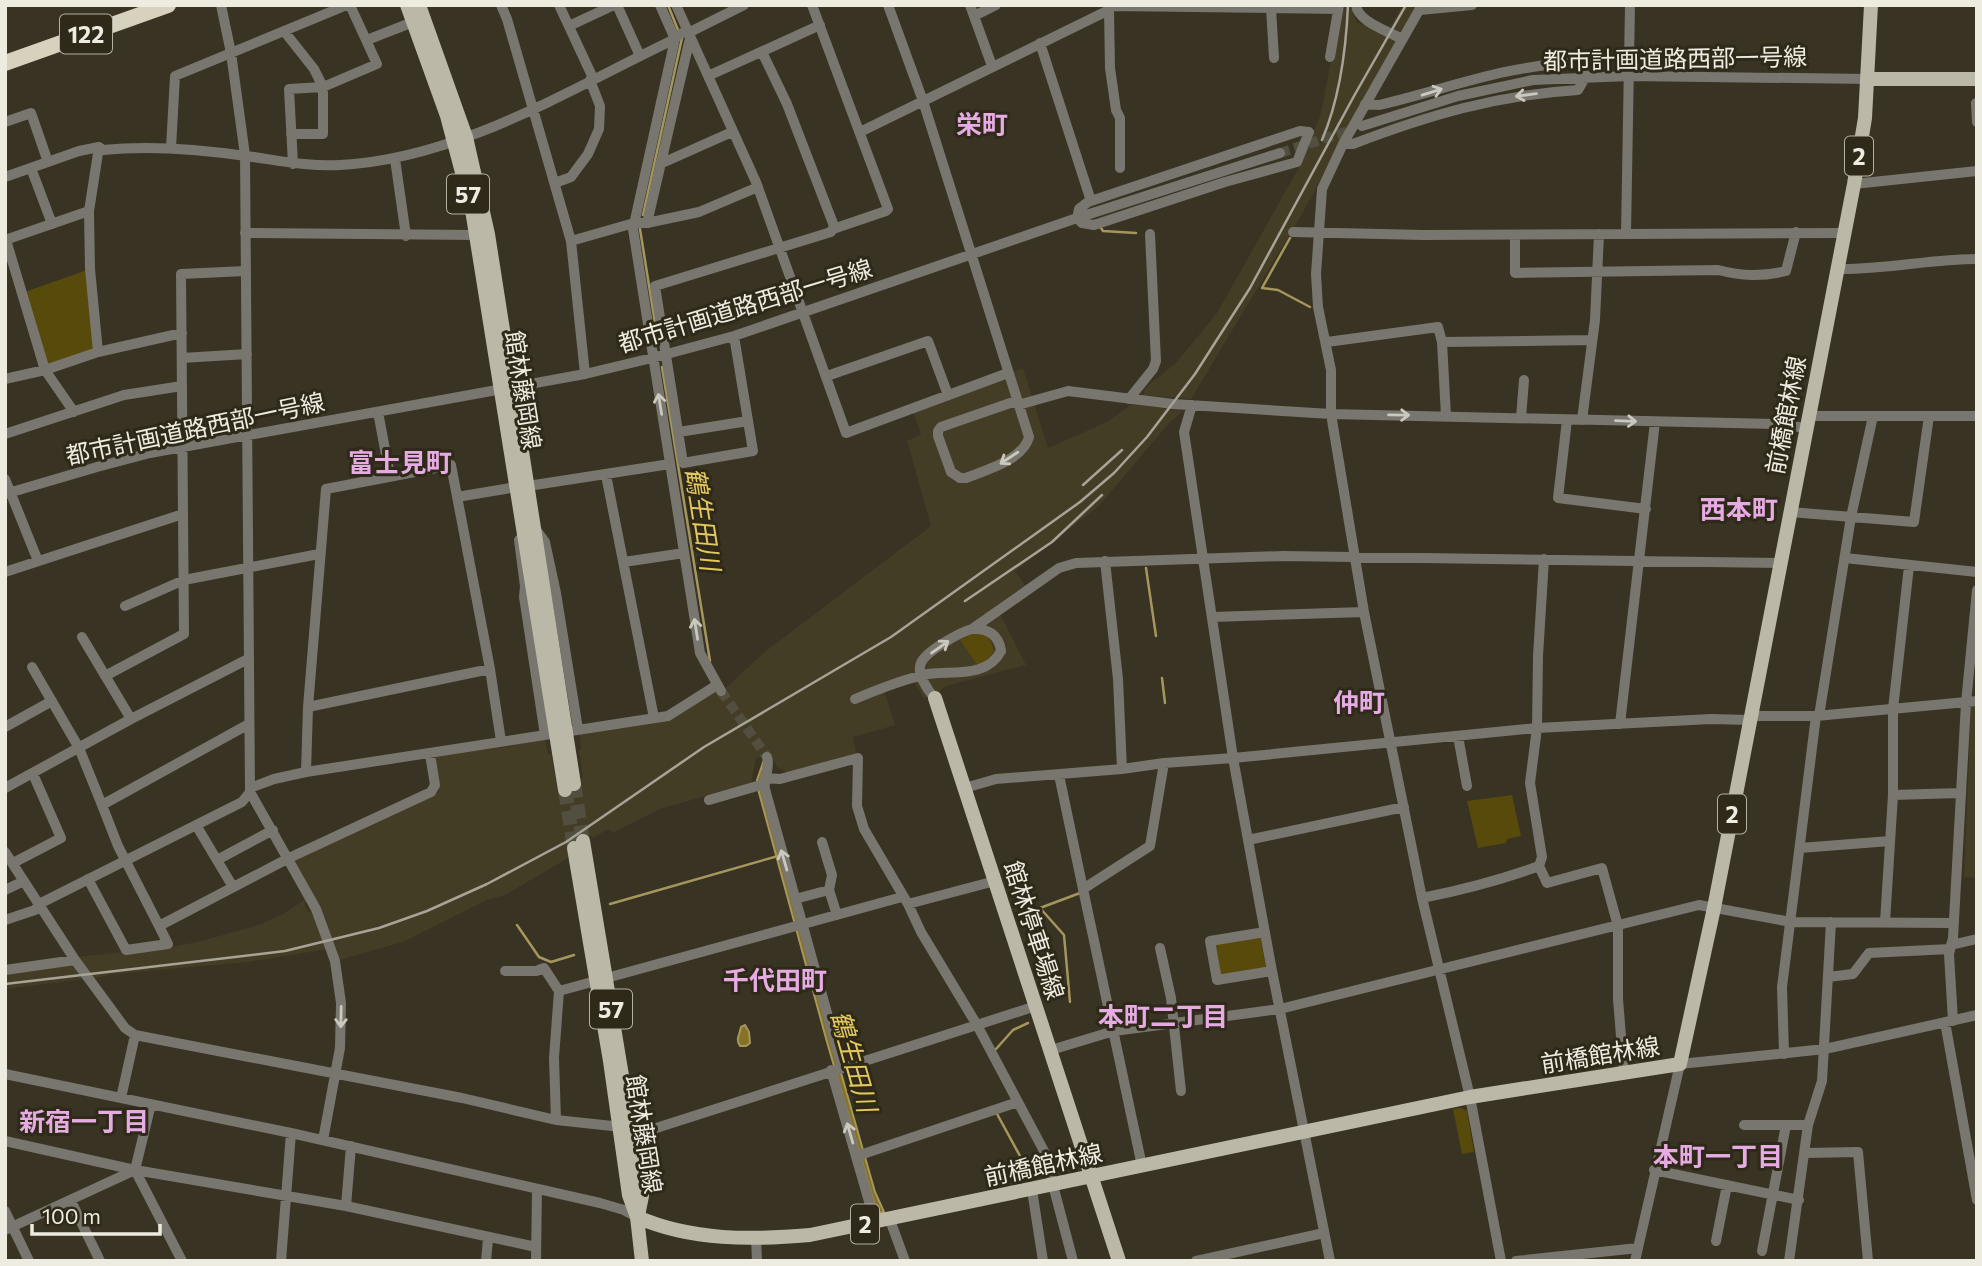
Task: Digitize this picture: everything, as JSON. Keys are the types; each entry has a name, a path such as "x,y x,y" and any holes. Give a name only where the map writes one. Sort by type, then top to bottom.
{"highway":[{"name":"122","path":"5,63 168,5"}],"main road":[{"name":"館林藤岡線","path":"407,5 460,140 506,388 570,787"},
{"name":"館林藤岡線","path":"419,5 488,234 506,388"},
{"name":"前橋館林線","path":"637,1217 662,1228 701,1236 756,1238 810,1235 1470,1097 1681,1064 1714,908 1854,184 1865,118 1871,5"},
{"path":"1868,79 1977,79"},
{"name":"館林停車場線","path":"935,698 1092,1177"},
{"name":"館林藤岡線","path":"578,844 626,1128 629,1195 637,1217"},
{"path":"1092,1177 1119,1261"},
{"path":"637,1217 642,1261"}],"street":[{"path":"221,5 232,53 245,156 246,568 250,790 316,909 335,961 341,1003 337,1073 323,1140"},
{"path":"171,148 175,76 349,5 377,64 323,87 289,89 293,164"},
{"path":"501,5 571,241 585,374"},
{"path":"555,183 571,177 588,154 599,129 600,106 592,79 559,5"},
{"path":"569,26 616,5 640,56"},
{"path":"5,920 35,910 39,904 242,802 250,790 274,779 675,714 719,688 700,653 652,358 634,223 675,39 660,5"},
{"path":"676,5 758,187 846,433 1007,373"},
{"path":"5,177 79,151 99,147 103,150 133,147 171,148 293,164 338,165 395,159 460,140 640,56 678,35 688,34 744,5"},
{"path":"734,336 753,452 683,463 655,286 781,249 888,209 812,5"},
{"path":"888,5 923,102 1007,373 1017,403 1029,437 1026,446 1003,463 960,478 951,472 939,436 938,430 941,427 1017,403 1068,391 1129,400 1331,414 1775,424 1873,416 1977,416"},
{"path":"992,66 972,11 996,5"},
{"path":"1356,5 1364,19 1402,39"},
{"path":"1472,5 1421,7 1402,39 1343,144 1322,189 1316,274 1318,307 1331,370 1331,414 1364,612 1422,898 1470,1097 1501,1261"},
{"path":"1626,234 1630,5"},
{"path":"860,132 1112,7 1338,7 1330,57"},
{"path":"1112,7 1110,68 1116,110 1120,118 1120,168"},
{"path":"1271,8 1274,58"},
{"path":"367,40 414,22"},
{"path":"708,76 820,25"},
{"path":"284,31 314,69 323,87 323,134 290,134"},
{"path":"647,223 688,34"},
{"path":"1040,43 1091,201"},
{"path":"762,52 787,104 833,229"},
{"path":"1343,144 1353,144 1418,120 1470,105 1501,98 1578,90 1587,76 1577,63 1559,63 1479,78 1379,105 1365,104"},
{"name":"都市計画道路西部一号線","path":"1362,126 1481,90 1533,80 1587,76 1868,79"},
{"path":"1976,103 1977,122"},
{"path":"5,122 31,113 48,162"},
{"path":"1300,131 1309,132 1297,162 1225,182 1094,225 1082,223 1077,218 1082,205 1091,201 1300,131"},
{"path":"660,164 732,132"},
{"path":"98,352 90,269 89,211 99,147"},
{"name":"都市計画道路西部一号線","path":"8,494 117,461 585,374 667,354 734,336 1077,218 1280,153"},
{"path":"395,159 406,236"},
{"path":"31,168 52,224"},
{"path":"1854,184 1977,171"},
{"path":"571,241 634,223 647,223 699,212 758,187"},
{"path":"7,240 89,211"},
{"path":"5,227 45,370 74,412"},
{"path":"1293,232 1515,235 1844,233"},
{"path":"1515,235 1515,273 1718,270 1742,276 1786,271 1796,232"},
{"path":"246,233 476,235"},
{"path":"1129,400 1156,361 1150,234"},
{"path":"1582,420 1595,320 1599,234"},
{"path":"1837,268 1866,269 1947,259 1977,259"},
{"path":"105,676 184,634 181,274 246,271"},
{"path":"1326,342 1438,327 1442,342 1446,416"},
{"path":"5,379 45,370 98,352 183,332"},
{"path":"1442,342 1592,340"},
{"path":"827,376 928,341 948,395"},
{"path":"182,358 247,354"},
{"path":"1521,418 1524,380"},
{"path":"5,434 124,395 182,386"},
{"path":"1192,405 1184,432 1233,758 1330,1261"},
{"path":"378,412 390,476"},
{"path":"1784,1054 1782,987 1817,716 1851,517 1873,416"},
{"path":"1790,512 1914,522 1929,416"},
{"path":"1567,420 1558,498 1646,509"},
{"path":"679,432 748,421"},
{"path":"1620,724 1655,422"},
{"path":"457,497 670,464"},
{"path":"306,772 308,707 326,489 451,465 501,741"},
{"path":"606,475 654,718"},
{"path":"5,479 8,494 38,561"},
{"path":"5,572 183,514"},
{"path":"547,735 524,597 519,541 529,528 542,535 545,542 556,593 576,730"},
{"path":"624,562 684,553"},
{"path":"125,606 184,580 319,554"},
{"path":"935,698 921,674 923,660 958,634 972,629 1067,564 1203,558 1354,557 1781,563"},
{"path":"1845,558 1977,572"},
{"path":"1544,559 1537,728 1530,783 1542,858 1539,866 1548,883 1602,868 1618,926 1618,999 1624,1073"},
{"path":"1105,561 1118,679 1122,769"},
{"path":"1885,922 1893,795 1893,709 1909,566"},
{"path":"1977,590 1971,702 1960,793 1949,1021 1977,1200"},
{"path":"855,699 921,674 950,674 978,668 996,659 1001,648 991,632 992,623 1003,606"},
{"path":"1213,617 1364,612"},
{"path":"972,629 991,632"},
{"path":"82,637 131,719"},
{"path":"5,788 248,659"},
{"path":"32,667 79,748 125,860 169,944 126,950 88,879"},
{"path":"308,707 490,669"},
{"path":"935,698 937,681 950,674"},
{"path":"5,727 52,701"},
{"path":"965,788 996,779 1537,728 1817,716 1971,702"},
{"path":"102,805 249,724"},
{"path":"1458,736 1467,786"},
{"path":"159,926 289,858 431,792 435,785 430,754"},
{"path":"767,757 769,763 762,783 795,898 799,924 875,1222"},
{"path":"709,800 859,758 857,806 864,829 977,1025 1044,1151 1073,1261"},
{"path":"1083,889 1150,846 1164,763"},
{"path":"13,863 61,838 33,774"},
{"path":"1059,775 1142,1166"},
{"path":"1893,795 1960,793"},
{"path":"1248,840 1404,807"},
{"path":"196,825 233,887"},
{"path":"217,860 273,830"},
{"path":"1800,848 1890,841"},
{"path":"822,842 832,875 829,890 837,915"},
{"path":"5,852 75,960 125,1028 135,1035 337,1073 556,1120 650,1130 1036,1006"},
{"path":"1422,898 1469,888 1539,866"},
{"path":"5,890 24,881"},
{"path":"559,991 799,924 995,881"},
{"path":"795,898 829,890"},
{"path":"1051,1050 1114,1031 1280,1009 1699,905 1791,922 1954,923"},
{"path":"1789,1261 1808,1125 1822,1081 1831,922"},
{"path":"1265,932 1210,941 1214,967 1217,980 1272,971"},
{"path":"1828,977 1853,974 1869,953 1951,947 1977,939"},
{"path":"1160,948 1174,1023 1181,1091"},
{"path":"5,970 75,960"},
{"path":"505,971 536,971 544,968 559,991 554,1058 556,1120"},
{"path":"1635,1261 1654,1170 1681,1064 1825,1049 1977,1015"},
{"path":"121,1098 135,1035"},
{"path":"5,1074 351,1146 600,1203 637,1217"},
{"path":"860,1155 1018,1102"},
{"path":"151,1104 135,1170 182,1261"},
{"path":"1744,1125 1808,1125"},
{"path":"1762,1251 1786,1125"},
{"path":"281,1261 291,1133"},
{"path":"5,1141 135,1170 346,1206 488,1239 536,1247"},
{"path":"346,1206 351,1146"},
{"path":"1806,1153 1858,1152 1868,1261"},
{"path":"9,1228 135,1170"},
{"path":"1654,1170 1799,1200"},
{"path":"1716,1241 1727,1185"},
{"path":"536,1261 537,1189"},
{"path":"1032,1190 1043,1261"},
{"path":"71,1200 100,1261"},
{"path":"5,1211 9,1228 29,1261"},
{"path":"890,1220 905,1261"},
{"path":"1196,1261 1325,1233"},
{"path":"756,1238 757,1261"},
{"path":"486,1261 488,1239"},
{"path":"1516,1261 1638,1248"}],"shaded area":[{"path":"1342,5 1353,5 1357,23 1370,26 1396,42 1302,214 1191,399 1144,395 1145,388 1176,363 1217,313 1301,164 1321,113"},
{"path":"1403,5 1417,5 1399,33 1390,27"},
{"path":"90,269 98,352 45,370 22,293"},
{"path":"1023,368 1048,448 1107,422 1132,404 1183,411 1169,423 1099,506 1015,571 1025,585 996,606 1026,665 946,686 924,699 915,683 902,683 884,690 895,725 853,737 856,754 791,774 777,767 770,753 756,758 751,783 660,809 614,832 608,829 593,838 591,835 568,851 568,858 505,895 487,900 403,942 339,960 294,861 439,792 435,759 437,755 514,746 517,742 545,738 548,754 551,754 558,794 583,777 579,750 580,733 670,719 714,691 718,695 766,651 931,526 907,441 921,434 913,412"},
{"path":"973,633 986,634 994,651 985,662 974,665 976,663 960,640"},
{"path":"1977,705 1977,878 1964,877 1971,706"},
{"path":"765,757 763,777 841,1073 875,1192 884,1212 877,1213 758,789 757,780"},
{"path":"1512,795 1521,836 1507,839 1506,843 1478,848 1467,801"},
{"path":"307,898 304,904 308,912 312,911 326,948 322,950 248,962 112,974 91,979 77,957 198,942 259,925 285,913"},
{"path":"1260,934 1266,968 1221,977 1212,943"},
{"path":"72,963 84,979 5,989 5,972"},
{"path":"745,1025 750,1043 740,1046 738,1036 741,1027"},
{"path":"1461,1108 1467,1111 1474,1152 1462,1154 1453,1109"}],"waterway":[{"name":"鶴生田川","path":"668,5 678,30"},
{"name":"鶴生田川","path":"643,215 682,38"},
{"path":"1101,228 1103,231 1136,233"},
{"name":"鶴生田川","path":"640,229 658,342"},
{"path":"1290,238 1262,288 1278,290 1310,307"},
{"name":"鶴生田川","path":"662,367 710,661"},
{"path":"1146,568 1156,636"},
{"path":"1162,678 1165,703"},
{"path":"610,904 778,856"},
{"path":"1070,1002 1064,935 1040,908 1080,893"},
{"path":"517,925 539,957 551,962 574,955"},
{"path":"996,1049 1013,1030 1028,1023"},
{"path":"996,1112 1020,1156 1028,1178"}],"tunnel":[{"path":"1280,153 1354,129"},
{"path":"721,691 767,757"},
{"path":"574,784 583,841"},
{"path":"565,790 574,848"}],"railway":[{"path":"1322,140 1341,74 1348,5"},
{"path":"5,984 285,951 379,928 427,911 487,884 566,842 704,747 891,637 1080,502 1114,473 1147,437 1195,374 1250,288 1406,5"},
{"path":"1083,485 1122,450"},
{"path":"965,601 1052,542 1102,495"}],"district":[{"name":"栄町","path":"982,123"},
{"name":"富士見町","path":"400,461"},
{"name":"西本町","path":"1739,508"},
{"name":"仲町","path":"1359,701"},
{"name":"千代田町","path":"775,979"},
{"name":"本町二丁目","path":"1163,1015"},
{"name":"新宿一丁目","path":"84,1120"},
{"name":"本町一丁目","path":"1718,1155"}]}
